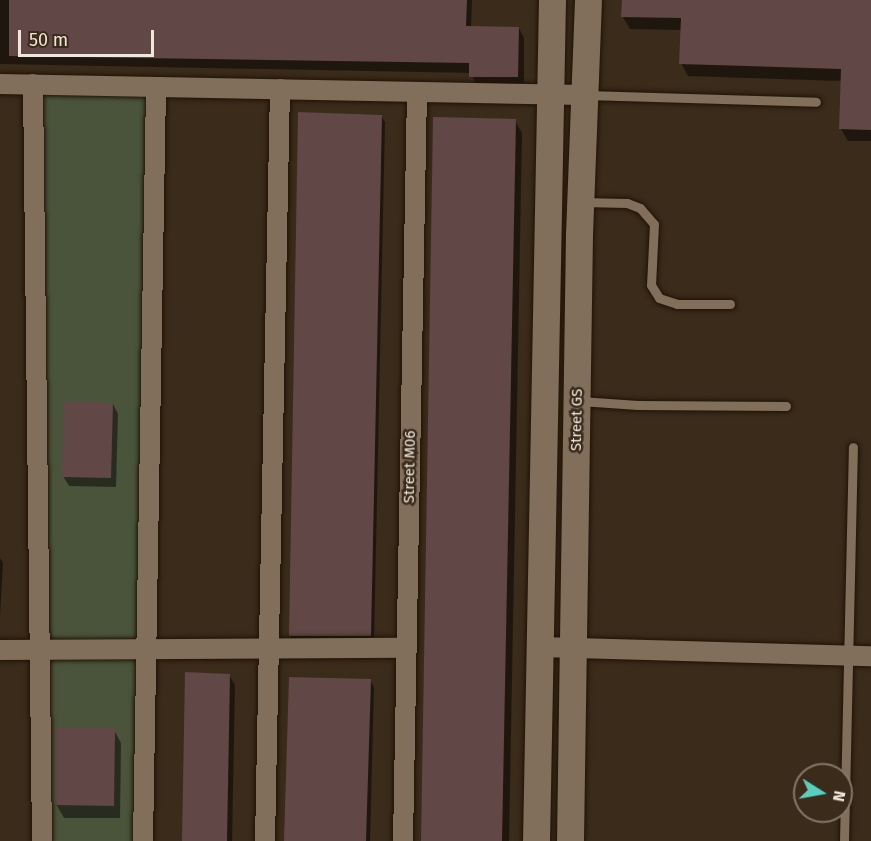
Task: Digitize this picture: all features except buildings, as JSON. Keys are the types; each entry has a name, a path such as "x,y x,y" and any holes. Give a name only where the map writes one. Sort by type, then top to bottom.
{"street":[{"path":"536,841 552,0"},
{"name":"Street GS","path":"570,841 579,234 588,0"},
{"path":"0,84 584,95"},
{"path":"33,84 42,841"},
{"path":"143,841 156,87"},
{"path":"265,841 280,89"},
{"name":"Street M06","path":"404,841 417,92"},
{"path":"549,233 579,234"},
{"path":"546,402 578,401"},
{"path":"540,647 871,656"},
{"path":"0,650 407,648"}],"lane":[{"path":"584,95 816,102"},
{"path":"582,202 627,203 640,208 654,224 651,285 660,298 677,304 730,304"},
{"path":"578,401 638,405 786,406"},
{"path":"844,841 854,447"}],"green space":[{"path":"33,84 156,87 143,841 42,841"}]}
